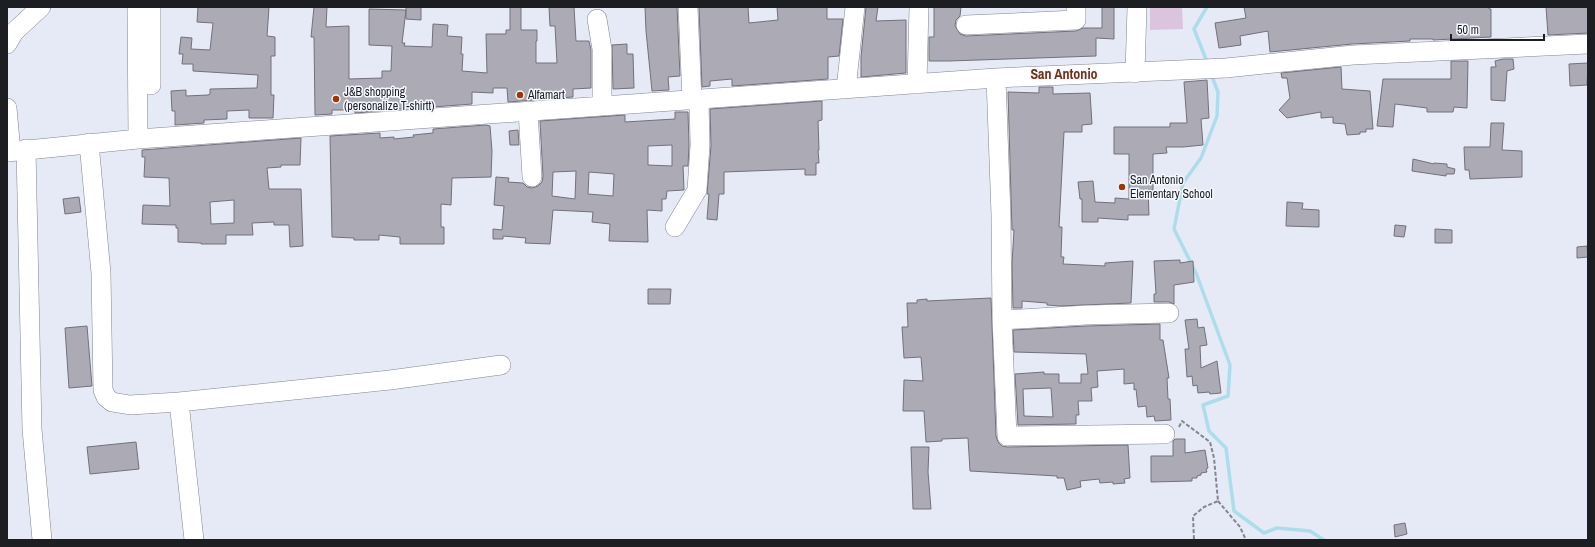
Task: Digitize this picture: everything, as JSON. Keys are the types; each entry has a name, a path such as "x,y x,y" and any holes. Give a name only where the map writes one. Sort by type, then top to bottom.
{"street":[{"path":"7,44 14,32 41,7"},
{"path":"137,7 145,138"},
{"path":"145,138 151,7"},
{"path":"675,227 697,190 700,145 688,7"},
{"path":"846,89 855,7"},
{"path":"917,84 919,7"},
{"path":"975,19 1076,20 1076,7"},
{"path":"1135,73 1137,7"},
{"path":"597,19 602,49 602,106"},
{"path":"15,151 145,138 996,78 1226,68 1353,55 1588,44"},
{"path":"996,78 1001,215 1002,320 1008,436 1165,434"},
{"path":"7,108 15,151 32,428 42,540"},
{"path":"528,112 532,177"},
{"path":"89,143 101,273 103,390 106,397 112,402 130,405 179,402 390,380 501,365"},
{"path":"1002,320 1086,315 1169,313"},
{"path":"179,402 194,540"}],"path":[{"path":"1165,434 1170,428 1180,427 1182,421 1210,442 1214,458 1218,501 1240,528 1246,540"},
{"path":"1194,540 1193,516 1204,507 1218,501"}],"shaded area":[{"path":"1150,7 1182,7 1183,29 1150,30"}],"building":[{"path":"198,7 269,7 267,36 275,37 275,56 271,56 271,95 274,95 273,118 249,118 249,110 227,111 227,119 204,120 204,123 175,125 175,111 172,111 171,91 186,90 186,96 208,95 210,94 210,89 257,88 258,75 193,71 193,64 182,64 183,54 179,54 181,37 192,38 191,49 210,50 213,23 197,22"},
{"path":"314,7 327,7 326,27 349,26 349,79 382,78 382,71 391,71 392,46 369,45 369,9 406,10 402,43 405,43 404,46 432,47 433,24 448,25 447,36 462,37 462,71 487,73 486,34 506,34 506,30 510,30 510,7 521,7 521,30 537,30 536,63 557,63 555,26 550,26 549,7 574,7 576,41 589,41 591,50 591,88 573,89 573,97 508,102 507,88 493,88 493,93 472,92 472,104 411,107 411,109 393,109 355,113 355,110 332,110 332,114 315,115 314,37 311,37"},
{"path":"406,7 421,7 421,20 406,19"},
{"path":"645,7 677,7 680,76 668,77 669,90 652,91"},
{"path":"699,7 748,7 749,23 778,20 777,7 827,7 827,19 843,19 839,56 828,57 828,79 732,86 732,79 710,81 710,86 702,87"},
{"path":"866,7 878,7 876,21 906,20 906,73 861,77 861,57"},
{"path":"934,7 961,7 960,16 956,20 955,26 960,34 966,36 1076,31 1083,28 1102,28 1102,7 1114,7 1114,39 1096,38 1096,56 929,61 929,37 934,37"},
{"path":"1244,7 1489,7 1489,9 1491,9 1491,37 1433,40 1410,39 1410,41 1352,44 1270,52 1268,31 1240,36 1241,45 1219,48 1215,23 1246,18"},
{"path":"1546,7 1588,7 1588,33 1548,35"},
{"path":"627,44 627,54 633,54 634,88 613,89 612,45"},
{"path":"1513,59 1514,69 1507,71 1505,101 1491,100 1491,67 1496,67 1495,61"},
{"path":"1451,61 1468,61 1467,108 1454,107 1453,112 1427,112 1427,108 1395,104 1393,127 1377,126 1383,79 1451,79"},
{"path":"1588,63 1587,85 1570,86 1569,64"},
{"path":"1341,67 1342,89 1370,91 1373,129 1366,129 1366,132 1360,132 1360,134 1347,135 1345,124 1333,123 1333,117 1321,118 1321,112 1287,118 1279,110 1290,98 1287,78 1282,78 1281,73"},
{"path":"1207,80 1209,118 1201,119 1203,145 1166,147 1167,153 1153,154 1153,190 1148,190 1149,215 1128,215 1128,220 1098,218 1098,222 1082,222 1082,199 1080,199 1078,182 1093,181 1095,202 1115,203 1115,198 1129,199 1129,154 1114,154 1114,127 1170,127 1170,123 1187,123 1184,82"},
{"path":"1039,87 1053,87 1053,94 1090,93 1092,124 1082,125 1082,132 1064,132 1059,227 1062,227 1061,257 1064,257 1063,264 1105,266 1105,263 1133,261 1131,303 1060,306 1047,305 1047,303 1022,301 1022,308 1013,308 1012,264 1014,230 1012,230 1008,92 1039,93"},
{"path":"822,101 822,120 818,121 819,163 816,163 816,175 805,175 805,169 724,172 724,194 719,194 717,220 707,219 709,194 707,194 711,146 710,109"},
{"path":"675,112 688,112 688,166 683,166 684,190 667,191 666,199 662,199 662,211 647,210 648,242 609,241 610,224 592,222 593,212 553,210 550,244 525,243 526,238 503,236 503,239 493,239 493,229 502,230 504,206 494,205 496,177 509,178 508,182 523,183 527,187 532,188 538,186 542,182 540,121 625,115 625,122 675,119","holes":["672,145 672,166 648,165 648,146","576,171 575,199 552,196 553,172","589,172 614,174 613,196 588,194"]},
{"path":"1491,123 1504,123 1502,150 1522,151 1522,177 1470,179 1469,170 1465,170 1464,147 1490,147"},
{"path":"486,125 490,126 492,151 491,177 452,178 451,205 441,204 441,227 444,227 444,244 400,244 400,237 379,235 379,240 354,240 354,238 332,237 330,136 380,133 380,138 394,137 394,139 433,133 433,129"},
{"path":"518,130 519,145 510,145 509,131"},
{"path":"301,138 300,165 281,165 281,167 267,168 269,189 301,189 303,246 290,247 289,225 274,225 274,222 252,223 253,235 226,235 226,244 178,242 178,228 176,228 176,225 142,224 143,205 170,206 169,178 144,177 145,157 142,157 142,150","holes":["234,200 234,223 211,224 210,202"]},
{"path":"1413,159 1434,164 1447,164 1447,167 1455,169 1454,174 1446,174 1446,176 1412,171"},
{"path":"79,197 81,212 65,214 63,199"},
{"path":"1287,202 1303,203 1302,209 1319,210 1319,227 1286,226"},
{"path":"1395,225 1406,226 1404,237 1394,236"},
{"path":"1435,229 1452,230 1452,243 1435,243"},
{"path":"1587,246 1588,257 1577,258 1577,247"},
{"path":"1180,260 1180,263 1193,261 1194,282 1174,285 1174,304 1169,302 1154,302 1154,294 1156,294 1154,261"},
{"path":"648,289 671,289 670,304 648,304"},
{"path":"991,298 996,436 998,442 1002,446 1007,447 1128,445 1130,478 1124,479 1125,483 1100,483 1099,479 1080,481 1081,487 1067,490 1064,478 1057,478 1057,476 970,471 968,438 942,439 942,441 926,442 924,411 903,411 904,380 923,381 921,357 904,358 902,327 908,327 907,303 917,303 917,300 927,299 927,301"},
{"path":"1197,319 1198,328 1204,327 1207,345 1200,346 1201,368 1217,361 1221,393 1198,393 1197,385 1193,386 1192,376 1187,377 1185,349 1189,349 1185,320"},
{"path":"1160,324 1160,340 1163,340 1169,378 1167,378 1171,420 1155,421 1154,416 1147,417 1146,406 1138,407 1134,383 1124,384 1124,369 1097,371 1098,387 1091,388 1092,401 1078,401 1079,415 1076,415 1076,424 1018,425 1015,374 1044,372 1044,374 1059,374 1059,383 1081,383 1081,374 1088,374 1086,354 1014,352 1013,330","holes":["1051,388 1053,417 1024,416 1023,389"]},
{"path":"87,326 92,386 69,388 65,328"},
{"path":"1175,439 1185,439 1185,453 1205,450 1208,468 1206,469 1207,472 1201,473 1201,475 1197,476 1197,478 1192,478 1192,481 1151,482 1151,456 1173,456 1173,441"},
{"path":"136,442 139,469 90,474 87,447"},
{"path":"911,447 929,447 928,472 931,509 913,509"},
{"path":"1405,523 1407,534 1395,537 1394,525"}],"waterway":[{"path":"1207,7 1194,29 1207,62"},
{"path":"1211,74 1218,92 1217,116 1201,158 1183,183 1174,229 1196,273 1230,365 1228,396 1203,405 1209,431 1226,448 1234,511 1264,533 1277,528 1310,531 1324,540"}],"place":[{"name":"Alfamart","path":"520,95"},
{"name":"J&B shopping (personalize T-shirtt)","path":"336,99"},
{"name":"San Antonio Elementary School","path":"1122,187"}],"district":[{"name":"San Antonio","path":"1064,74"}]}
